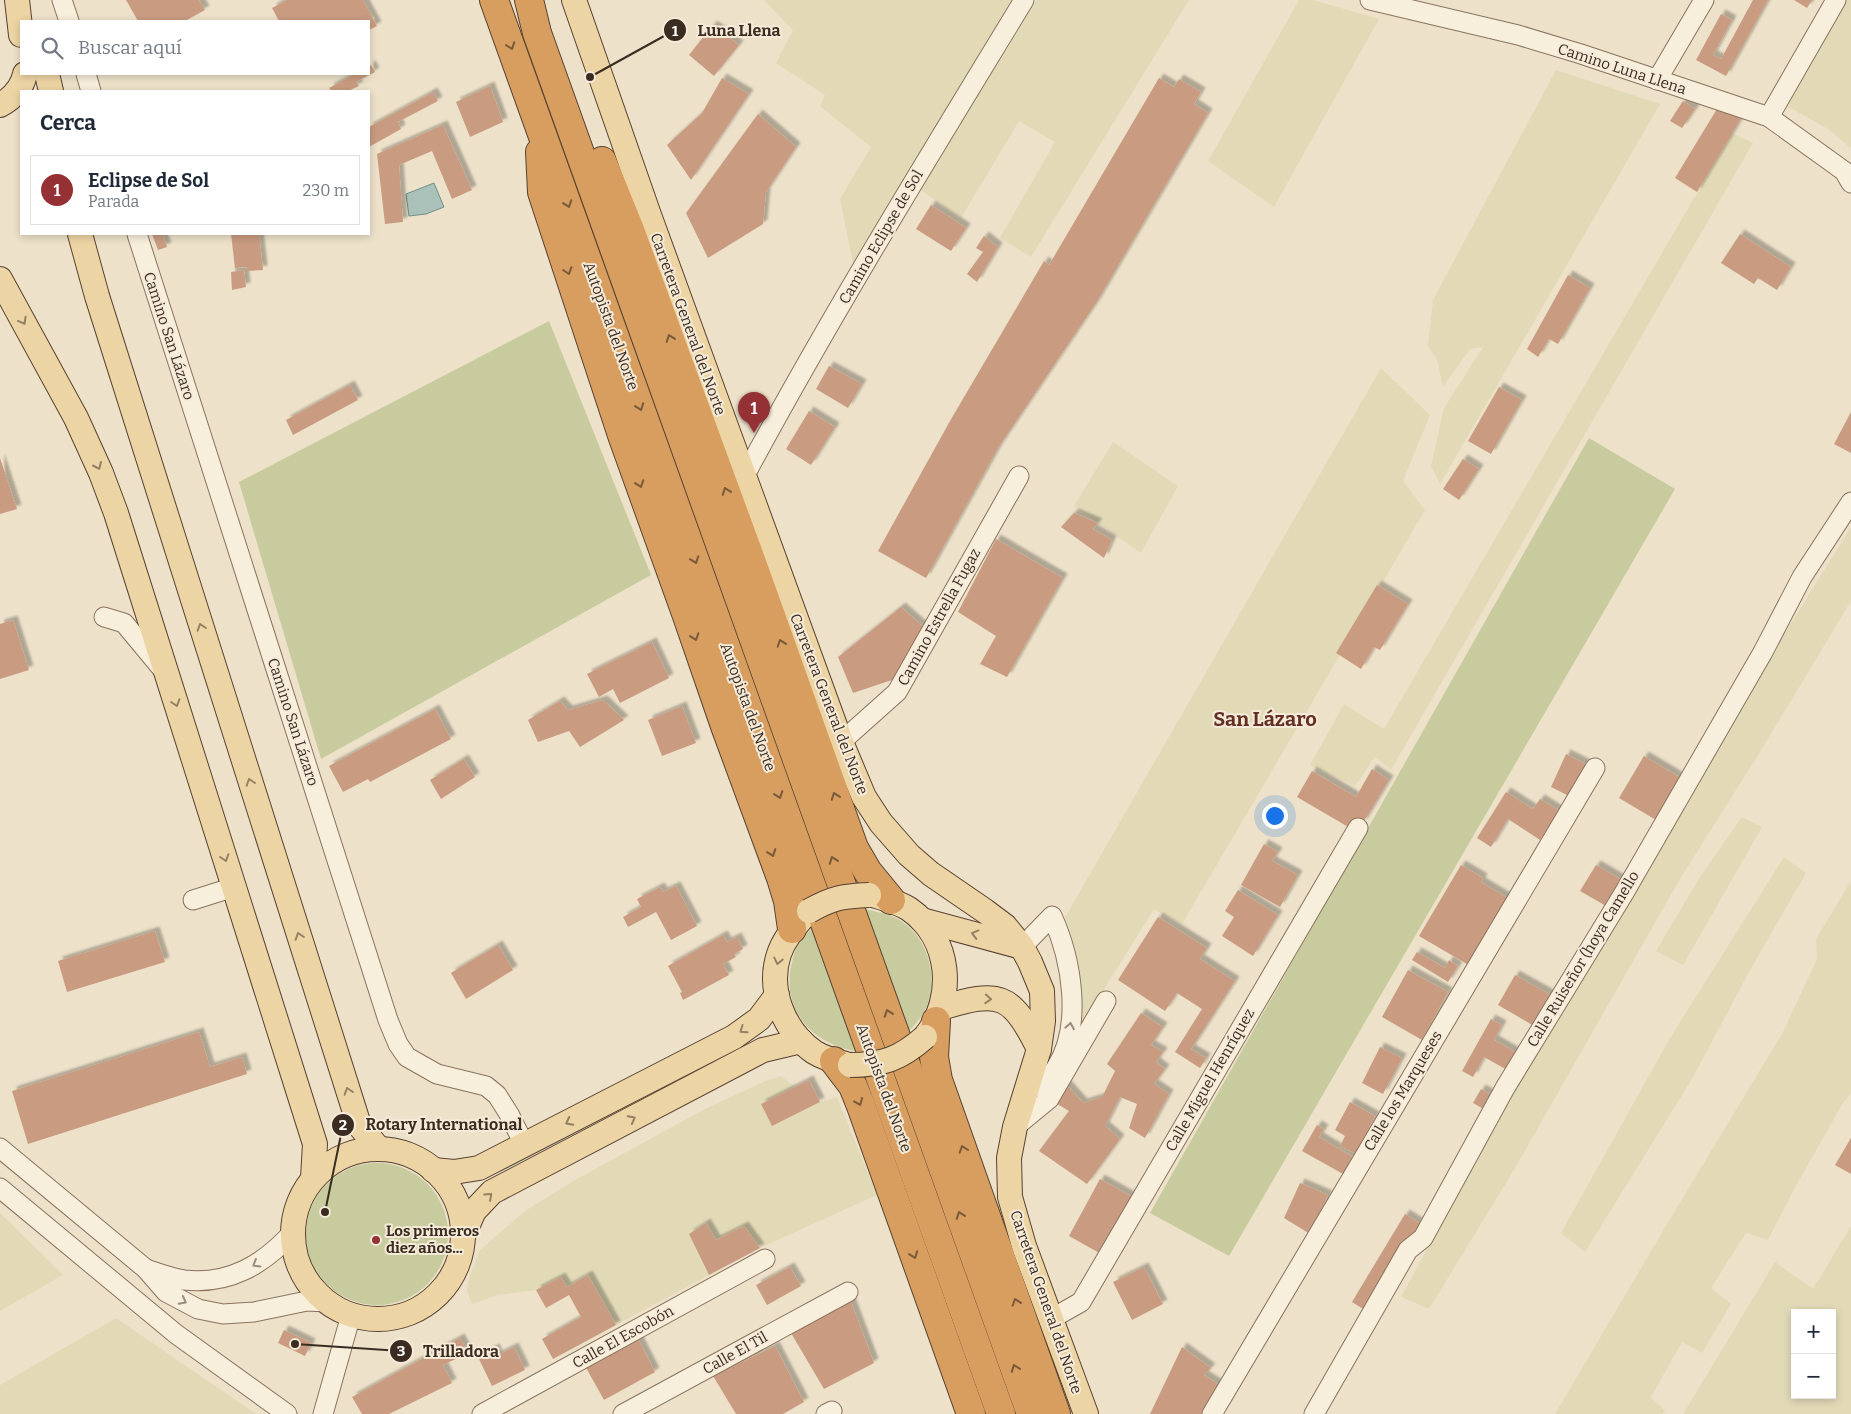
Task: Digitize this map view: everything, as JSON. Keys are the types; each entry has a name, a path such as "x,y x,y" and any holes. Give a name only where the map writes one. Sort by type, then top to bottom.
{"highway":[{"name":"Autopista del Norte","path":"494,0 1001,1414"},
{"name":"Autopista del Norte","path":"529,0 540,43 1031,1414"},
{"path":"534,0 552,29 587,125 630,230 854,848 880,897"},
{"path":"539,126 542,192 623,438 724,726 781,878 788,902 800,920"},
{"path":"934,1022 934,1057 938,1080 1056,1414"},
{"path":"842,1063 861,1106 971,1414"}],"main road":[{"path":"17,0 29,20"},
{"path":"17,0 20,26"},
{"name":"Carretera General del Norte","path":"574,0 652,225 841,742 864,797 886,830 909,855 931,874 1005,926 1022,947 1042,991 1043,1021 1039,1049 1015,1127 1009,1158 1010,1197 1024,1246 1086,1414"},
{"path":"0,105 15,94 21,86 25,75"},
{"path":"46,75 51,90"},
{"path":"80,235 97,296 359,1125 379,1149"},
{"path":"0,278 76,418 101,473 119,522 315,1144 313,1178"},
{"path":"934,1022 945,993 946,978 943,957 935,938 922,920 909,909 880,897 845,896 828,900 800,920 779,954 775,975 777,995 787,1022 801,1041 815,1052 842,1063 869,1065 896,1058 911,1049 934,1022 970,999 991,997 1010,1004 1026,1023 1039,1049"},
{"path":"922,920 1022,947"},
{"path":"433,1170 454,1172 479,1168 524,1146 734,1037 759,1019 777,995"},
{"path":"463,1236 461,1217 455,1199 446,1183 433,1170 417,1159 398,1151 379,1149 360,1150 343,1156 313,1178 302,1194 295,1212 292,1232 296,1258 308,1283 326,1302 351,1315 374,1320 396,1318 424,1306 436,1297 450,1279 459,1258 463,1236 474,1211 492,1192 763,1050 801,1041"}],"street":[{"path":"62,0 69,20"},
{"name":"Camino Eclipse de Sol","path":"744,477 773,422 910,187 1024,0"},
{"name":"Camino Luna Llena","path":"1370,0 1518,36 1582,54 1769,117 1844,171 1851,183"},
{"path":"1657,80 1704,0"},
{"path":"1769,117 1836,0"},
{"path":"86,75 91,90"},
{"name":"Camino San Lázaro","path":"137,235 388,1020 398,1044 408,1057 437,1074 486,1086 498,1095 524,1146"},
{"name":"Camino Estrella Fugaz","path":"841,742 897,692 1019,476"},
{"name":"Calle Ruiseñor (hoya Camello","path":"1314,1414 1408,1250 1423,1238 1506,1088 1624,893 1763,652 1802,577 1851,502"},
{"path":"104,617 124,623 167,675"},
{"name":"Calle los Marqueses","path":"1212,1414 1595,768"},
{"name":"Calle Miguel Henríquez","path":"1051,1319 1081,1302 1358,828"},
{"path":"193,900 234,887"},
{"path":"1022,947 1052,916 1061,936 1073,1013 1067,1045 1055,1070 1026,1093"},
{"path":"1015,1127 1049,1100 1106,1001"},
{"path":"0,1148 146,1270 166,1292 198,1309 223,1314 254,1312 306,1300 326,1302"},
{"path":"0,1188 176,1334 287,1414"},
{"path":"146,1270 183,1280 213,1280 245,1271 260,1262 278,1248 292,1232"},
{"name":"Calle El Escobón","path":"482,1414 765,1259"},
{"name":"Calle El Til","path":"623,1414 848,1292"},
{"path":"323,1414 351,1315"}],"shaded area":[{"path":"764,0 1011,0 854,268 840,199 871,147 820,106 825,95 776,63 793,30"},
{"path":"1037,0 1189,0 1031,257 1000,238 1055,142 1019,121 961,218 918,188"},
{"path":"1299,0 1313,0 1379,19 1274,207 1208,161"},
{"path":"1836,0 1851,0 1851,148 1828,129 1778,101"},
{"path":"1556,70 1660,104 1440,484 1431,466 1444,408 1483,347 1470,349 1443,387 1437,360 1428,346 1433,300"},
{"path":"1732,133 1753,143 1391,770 1375,757 1355,786 1310,765 1344,704 1384,729"},
{"path":"1381,368 1430,415 1403,481 1425,510 1182,924 1154,909 1078,1031 1063,921"},
{"path":"1113,442 1178,486 1141,553 1074,506"},
{"path":"1851,527 1851,601 1760,752 1680,879 1514,1170 1429,1309 1401,1297 1496,1122 1742,702"},
{"path":"1742,817 1762,827 1683,965 1656,951 1700,877"},
{"path":"1784,857 1806,873 1749,972 1692,1079 1585,1252 1561,1233 1670,1038"},
{"path":"1851,881 1851,1093 1843,1103 1793,1191 1768,1240 1746,1233 1711,1288 1731,1304 1702,1353 1682,1342 1651,1397 1665,1411 1663,1414 1555,1414 1783,1032 1817,959 1816,939"},
{"path":"781,1076 795,1087 761,1104 772,1126 820,1102 837,1097 877,1195 760,1248 744,1226 716,1240 705,1224 689,1234 709,1275 616,1325 588,1275 567,1287 561,1277 536,1290 498,1295 472,1304 467,1291 469,1278 480,1250 525,1211 575,1180 705,1109 768,1080"},
{"path":"0,1213 63,1275 0,1311"},
{"path":"1851,1226 1851,1414 1683,1414 1775,1262 1813,1289"},
{"path":"116,1318 256,1414 0,1414 0,1385"}],"green space":[{"path":"549,321 651,575 321,759 239,482"},
{"path":"1589,438 1675,489 1229,1256 1150,1213"},
{"path":"865,909 890,915 908,926 922,944 927,955 930,967 931,991 924,1011 909,1031"},
{"path":"812,928 856,1051 841,1048 816,1035 798,1014 793,1002 790,972 793,957 800,941"},
{"path":"377,1163 404,1169 416,1175 427,1184 436,1195 442,1207 448,1234 442,1261 436,1273 427,1284 416,1293 404,1299 377,1305 350,1299 338,1293 327,1284 318,1273 312,1261 306,1234 312,1207 318,1195 327,1184 338,1175 350,1169"}],"water":[{"path":"434,183 444,207 426,214 409,216 406,194"}],"building":[{"path":"126,0 199,0 205,10 187,20 137,20"},
{"path":"287,0 363,0 377,26 370,30 370,20 278,20 272,8"},
{"path":"1753,0 1768,0 1726,76 1696,60 1721,14 1732,20 1713,55 1721,59"},
{"path":"1794,0 1812,0 1807,8"},
{"path":"713,25 739,45 714,76 689,55"},
{"path":"370,66 375,72 370,75"},
{"path":"353,75 369,75 356,82 359,86 350,90 330,90 329,88"},
{"path":"722,78 749,94 691,180 667,145 702,113"},
{"path":"1159,78 1174,87 1179,79 1201,92 1194,104 1208,113 1096,303 998,448 926,578 878,551 950,421 1044,261 1049,265"},
{"path":"490,86 503,122 470,137 456,102"},
{"path":"433,92 438,101 398,122 401,129 370,146 370,126"},
{"path":"1683,101 1695,109 1682,128 1670,121"},
{"path":"1720,104 1742,117 1697,192 1675,178"},
{"path":"758,114 796,147 766,192 763,224 708,258 686,213"},
{"path":"443,125 472,190 452,199 432,151 399,165 403,222 385,224 377,154"},
{"path":"931,205 966,228 951,251 916,229"},
{"path":"1740,234 1791,267 1777,290 1758,278 1754,284 1721,263"},
{"path":"152,235 162,235 167,247 158,250"},
{"path":"231,235 259,235 263,270 247,271 247,267 235,268"},
{"path":"984,236 998,247 977,282 967,274 983,252 976,248"},
{"path":"244,270 246,287 232,290 231,272"},
{"path":"1568,275 1590,288 1558,344 1549,339 1538,357 1527,349"},
{"path":"829,366 862,384 848,408 816,389"},
{"path":"350,385 358,400 293,435 286,420"},
{"path":"1499,387 1522,400 1491,454 1468,441"},
{"path":"809,411 835,427 811,465 786,449"},
{"path":"1851,412 1851,453 1834,444"},
{"path":"0,458 17,509 0,514"},
{"path":"1463,459 1479,469 1459,500 1443,489"},
{"path":"1074,513 1098,523 1093,529 1112,540 1104,558 1061,527"},
{"path":"996,539 1063,578 1007,677 980,664 996,636 958,612"},
{"path":"1377,585 1408,604 1380,650 1374,647 1361,669 1336,653"},
{"path":"901,607 927,630 898,678 853,693 838,657"},
{"path":"13,620 29,670 0,679 0,624"},
{"path":"652,642 669,678 620,703 613,689 599,697 587,674"},
{"path":"603,700 624,720 580,747 569,731 538,742 528,720 560,701 568,710"},
{"path":"682,706 696,743 662,756 648,720"},
{"path":"435,709 451,739 370,782 368,779 343,792 329,766"},
{"path":"1566,754 1586,764 1571,797 1551,787"},
{"path":"1644,756 1681,778 1656,820 1619,798"},
{"path":"464,759 475,777 441,799 430,780"},
{"path":"1372,769 1389,780 1363,823 1356,818 1350,828 1297,797 1312,771 1356,797"},
{"path":"1506,792 1533,809 1540,799 1558,810 1540,840 1508,819 1491,847 1477,838"},
{"path":"1264,844 1278,852 1272,861 1298,875 1280,907 1241,885"},
{"path":"1461,865 1483,878 1481,882 1511,900 1472,967 1419,936"},
{"path":"1596,865 1622,880 1606,906 1580,891"},
{"path":"676,886 697,926 671,940 656,912 628,927 623,917 641,907 637,899 660,887 663,892"},
{"path":"1238,890 1278,915 1253,956 1222,936 1234,917 1225,911"},
{"path":"1158,917 1207,948 1200,959 1235,981 1191,1049 1206,1058 1200,1068 1175,1052 1202,1009 1177,993 1165,1011 1118,980"},
{"path":"155,931 165,962 67,992 58,961"},
{"path":"723,935 727,942 737,937 743,949 734,954 736,957 723,964 729,975 683,1000 680,993 682,992 668,966"},
{"path":"498,945 513,970 466,999 451,973"},
{"path":"1417,952 1445,968 1449,960 1458,966 1448,982 1412,960"},
{"path":"1408,970 1448,992 1422,1040 1382,1017"},
{"path":"1515,975 1551,995 1534,1026 1498,1005"},
{"path":"1141,1013 1163,1027 1151,1045 1163,1052 1156,1062 1165,1069 1154,1084 1169,1094 1145,1138 1129,1128 1137,1104 1120,1097 1105,1126 1120,1139 1087,1184 1039,1151 1069,1111 1054,1102 1066,1084 1083,1103 1102,1097 1115,1071 1107,1064"},
{"path":"1491,1019 1502,1025 1494,1040 1519,1054 1509,1071 1484,1057 1473,1077 1462,1071"},
{"path":"199,1032 210,1067 242,1057 247,1074 28,1144 12,1091"},
{"path":"1380,1047 1402,1058 1383,1094 1362,1083"},
{"path":"809,1080 820,1102 772,1126 761,1104"},
{"path":"1481,1089 1495,1097 1487,1111 1473,1103"},
{"path":"1350,1102 1375,1116 1356,1154 1340,1146 1345,1136 1335,1130"},
{"path":"1317,1125 1324,1129 1319,1137 1353,1157 1343,1174 1302,1151"},
{"path":"1851,1138 1851,1174 1835,1165"},
{"path":"1100,1179 1134,1198 1103,1255 1069,1236"},
{"path":"1300,1183 1328,1195 1310,1234 1284,1218"},
{"path":"1405,1214 1421,1224 1368,1312 1352,1302"},
{"path":"706,1223 716,1240 744,1226 760,1248 709,1275 689,1234"},
{"path":"790,1267 801,1286 767,1305 756,1285"},
{"path":"1144,1267 1163,1304 1132,1320 1113,1282"},
{"path":"588,1275 616,1325 553,1359 542,1339 581,1317 569,1295 546,1308 536,1290 561,1277 567,1287"},
{"path":"850,1299 874,1363 824,1389 791,1333"},
{"path":"284,1330 311,1343 305,1356 278,1343"},
{"path":"637,1337 655,1372 604,1400 585,1366"},
{"path":"460,1338 468,1353 443,1365 452,1383 389,1414 362,1414 352,1397"},
{"path":"775,1346 804,1402 783,1414 736,1414 713,1376"},
{"path":"514,1347 525,1370 492,1386 478,1357 495,1348 498,1355"},
{"path":"1182,1347 1211,1368 1204,1375 1218,1384 1204,1414 1150,1414"}],"place":[{"name":"Luna Llena","path":"590,77"},
{"name":"Eclipse de Sol","path":"754,433"},
{"name":"Rotary International","path":"325,1212"},
{"name":"Los primeros diez años...","path":"376,1240"},
{"name":"Trilladora","path":"295,1344"}],"district":[{"name":"San Lázaro","path":"1265,719"}]}
